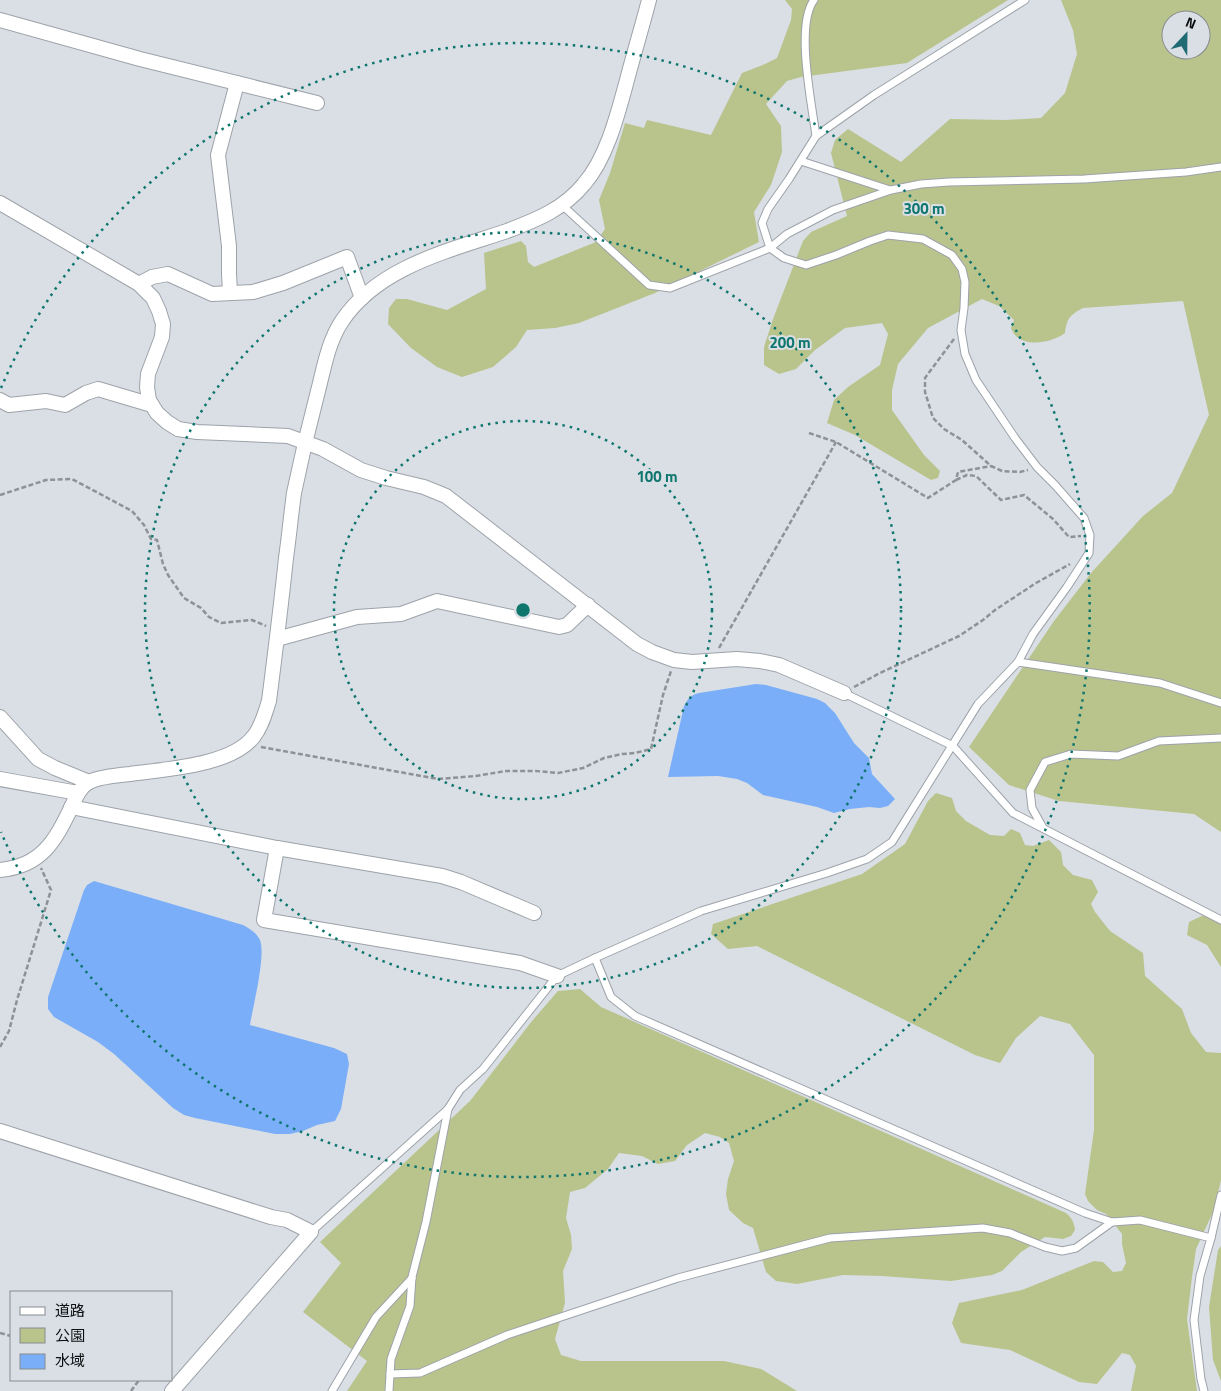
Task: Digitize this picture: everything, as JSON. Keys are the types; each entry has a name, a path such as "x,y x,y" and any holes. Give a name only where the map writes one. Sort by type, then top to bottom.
{"street":[{"path":"0,870 27,863 45,850 57,835 78,792 89,782 110,776 204,763 226,756 246,744 254,736 264,717 269,701 294,495 304,442 331,345 341,322 354,305 384,279 399,270 528,223 572,198 586,183 609,139 649,0"},
{"path":"0,20 140,60 317,103"},
{"path":"230,293 229,246 218,155 237,83"},
{"path":"0,203 139,284 153,298 163,324 162,337 148,374 147,388 149,400 157,413 178,429 197,432 288,436 323,449 361,470 424,487 446,496 637,644 652,652 674,660 692,662 737,659 779,665 844,693"},
{"path":"139,284 152,277 168,274 212,294 253,292 282,283 347,257 362,298"},
{"path":"0,400 8,405 46,401 65,405 86,393 98,389 152,405"},
{"path":"277,635 357,617 401,614 437,601 560,628 567,625 588,605"},
{"path":"0,717 38,759 89,782"},
{"path":"0,779 78,792"},
{"path":"71,807 277,848 442,876 461,882 534,913"},
{"path":"277,848 264,920 520,963 556,976"},
{"path":"0,1131 271,1217 287,1220 311,1232 172,1391"}],"lane":[{"path":"814,0 806,26 804,47 816,136"},
{"path":"311,1232 448,1109 460,1090 483,1069 556,976 701,912 868,859 892,842 978,704 1018,662 1033,634 1089,553 1090,535 1084,518 1038,467 1015,438 976,380 965,354 961,330 965,282 962,269 952,256 923,239 888,235 806,265 784,258 770,248 762,223 768,210 816,136 874,95 1025,0"},
{"path":"801,161 891,190"},
{"path":"562,205 649,285 670,288 770,248 787,234 833,210 891,190 920,184 1084,179 1186,172 1221,167"},
{"path":"1018,662 1160,683 1221,703"},
{"path":"844,693 953,746 1013,813 1221,920"},
{"path":"1043,828 1032,808 1030,790 1045,762 1071,754 1118,756 1159,741 1221,738"},
{"path":"595,958 611,997 635,1016 1076,1209 1112,1222 1140,1220 1211,1238"},
{"path":"389,1391 391,1359 410,1306 412,1277 426,1222 448,1109"},
{"path":"1204,1391 1194,1320 1200,1276 1221,1196"},
{"path":"390,1374 420,1373 507,1335 678,1278 830,1238 983,1228 1010,1233 1062,1251 1076,1248 1112,1222"},
{"path":"332,1391 376,1317 412,1277"}],"path":[{"path":"961,330 925,378 925,392 934,418 944,429 962,440 991,466 1002,471 1020,472 1038,467"},
{"path":"809,433 836,442 928,498 956,480 967,475 976,476 1001,500 1024,495 1053,519 1068,537 1090,535"},
{"path":"712,660 836,442"},
{"path":"956,480 958,472 991,466"},
{"path":"0,494 46,480 72,480 132,511 144,525 151,539 157,540 168,575 184,598 201,608 209,617 221,623 252,620 277,635"},
{"path":"844,693 880,673 959,636 1036,583 1089,553"},
{"path":"246,744 438,779 506,772 536,771 558,773 583,768 604,758 651,749 663,694 674,660"},
{"path":"0,1048 10,1031 25,974 51,890 36,857"}],"green space":[{"path":"785,0 1008,0 907,63 801,77 787,81 766,104 781,126 782,152 771,185 754,212 759,242 655,293 579,323 555,328 527,330 516,347 493,367 462,377 437,367 411,348 388,324 389,308 396,299 407,299 447,310 486,289 484,253 521,241 526,246 528,262 534,267 596,242 605,229 599,200 610,173 625,123 644,128 647,120 711,135 742,73 777,58 791,20 792,9"},
{"path":"1061,0 1221,0 1221,832 1194,814 1059,801 1009,785 969,747 1054,621 1091,573 1143,516 1172,493 1209,415 1183,301 1083,308 1070,318 1065,333 1054,339 1040,342 1020,339 1011,328 1014,320 999,306 982,299 928,328 898,364 892,390 892,410 924,455 940,471 938,478 931,480 855,435 827,423 834,400 848,387 880,365 888,334 882,323 845,328 815,350 796,369 779,374 764,365 764,347 803,241 811,232 847,216 831,153 835,140 848,129 901,162 950,119 1005,120 1041,118 1065,93 1077,54 1073,30"},
{"path":"936,793 952,798 956,811 966,821 990,835 1004,836 1011,829 1020,833 1025,845 1033,846 1049,840 1061,852 1063,865 1073,875 1092,880 1098,892 1091,904 1095,912 1110,931 1143,953 1145,976 1182,1009 1191,1033 1206,1052 1221,1053 1221,1180 1214,1210 1196,1249 1187,1319 1197,1391 1131,1391 1136,1366 1130,1355 1122,1353 1097,1384 1079,1382 1010,1350 961,1343 952,1323 959,1303 1022,1290 1094,1261 1103,1262 1113,1272 1122,1271 1126,1263 1122,1234 1106,1214 1097,1210 1088,1201 1085,1194 1094,1130 1094,1055 1070,1024 1040,1016 1016,1038 1000,1063 975,1055 757,946 728,949 711,934 713,924 862,874 905,844 928,801"},
{"path":"1212,911 1221,916 1221,967 1207,945 1187,935 1189,922"},
{"path":"580,989 601,1007 1066,1213 1072,1220 1075,1230 1071,1236 1063,1239 1045,1237 1021,1252 1002,1271 992,1275 951,1281 843,1275 797,1284 776,1281 766,1272 753,1228 743,1223 729,1210 726,1194 728,1179 734,1161 729,1143 720,1137 705,1133 687,1145 675,1161 658,1164 642,1156 619,1153 608,1169 585,1188 570,1192 566,1218 571,1235 572,1249 563,1271 565,1303 555,1339 561,1355 581,1361 724,1361 761,1369 797,1391 347,1391 367,1361 303,1312 341,1263 320,1242 470,1101 532,1021 558,991"},
{"path":"1221,1246 1221,1381 1213,1360 1209,1307 1218,1250"}],"water":[{"path":"756,684 817,699 825,703 835,713 854,743 869,758 872,774 895,799 888,806 880,808 850,809 834,813 817,807 763,795 747,783 737,779 718,776 668,777 684,706 688,699 699,693"},
{"path":"94,881 243,925 255,933 260,940 261,957 250,1025 334,1048 347,1054 349,1064 341,1109 335,1121 290,1134 275,1134 184,1115 173,1108 114,1054 98,1042 54,1017 48,1009 48,997 84,890 87,885"}]}
